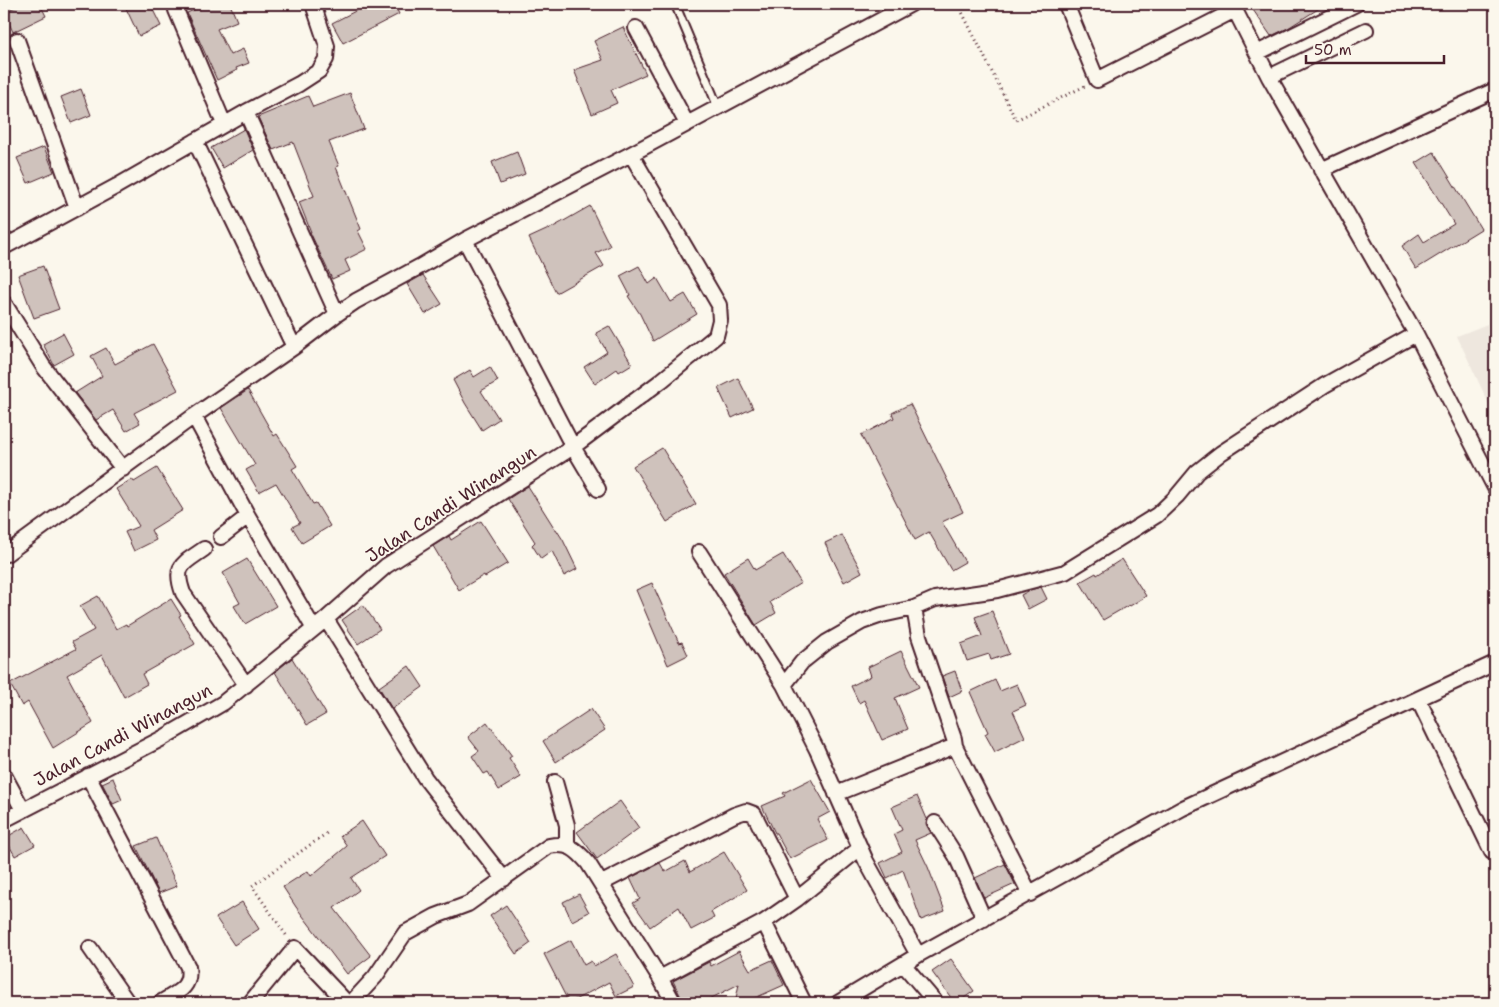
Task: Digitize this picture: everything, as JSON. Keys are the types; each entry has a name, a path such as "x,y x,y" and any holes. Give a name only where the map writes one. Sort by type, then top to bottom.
{"street":[{"path":"4,247 320,71 326,59 327,46 314,4"},
{"path":"5,554 356,301 419,268 464,240 631,154 911,4"},
{"path":"1066,4 1097,80 1233,7 1269,77 1416,334 1495,488"},
{"path":"1257,53 1356,4"},
{"path":"176,10 224,124"},
{"path":"636,28 687,124"},
{"path":"1269,77 1366,30"},
{"path":"17,40 77,208"},
{"path":"1322,170 1495,90"},
{"path":"246,112 337,314"},
{"path":"195,141 294,347"},
{"name":"Jalan Candi Winangun","path":"4,820 161,739 223,703 326,619 386,566 573,447 661,381 716,336 720,320 719,304 631,154"},
{"path":"464,240 573,447 598,489"},
{"path":"4,303 43,366 123,469"},
{"path":"784,685 802,662 842,633 862,622 882,615 914,608 935,600 997,590 1066,572 1157,514 1177,496 1197,472 1221,453 1325,385 1416,334"},
{"path":"194,416 248,516 314,629"},
{"path":"221,537 248,516"},
{"path":"204,549 184,563 178,572 178,580 183,593 246,685"},
{"path":"699,552 784,685 817,750 866,861 918,954"},
{"path":"914,608 919,636 955,746 1030,894"},
{"path":"326,619 425,778 504,879"},
{"path":"838,1003 918,954 1183,808 1495,664"},
{"path":"1418,699 1492,852"},
{"path":"836,794 955,746"},
{"path":"4,775 22,810"},
{"path":"88,776 188,967 189,976 186,985 160,1003"},
{"path":"555,782 567,825 567,846"},
{"path":"602,883 734,815 746,811 754,814 797,899"},
{"path":"935,823 956,856 984,918"},
{"path":"351,1003 375,977 406,933 436,916 468,904 549,846 558,844 578,850 588,862 674,1003"},
{"path":"660,978 764,922 797,899 860,848"},
{"path":"764,922 804,1003"},
{"path":"90,948 128,1003"},
{"path":"250,1003 296,948 347,1003"},
{"path":"903,964 936,1003"}],"lane":[{"path":"674,4 718,107"}],"path":[{"path":"958,4 1016,120 1097,80"},
{"path":"296,948 252,886 328,833"}],"shaded area":[{"path":"1495,321 1495,417 1457,336"}],"building":[{"path":"22,4 40,4 46,16 13,32 4,12"},
{"path":"124,4 150,4 161,26 139,36"},
{"path":"208,4 230,4 237,21 217,29 230,55 243,49 249,63 236,68 237,70 217,80 187,13"},
{"path":"369,4 394,4 399,14 343,43 332,23"},
{"path":"1249,4 1326,4 1288,28 1271,36"},
{"path":"623,27 646,74 611,90 617,103 592,114 574,70 603,60 594,41"},
{"path":"81,89 91,115 71,123 61,97"},
{"path":"350,93 364,129 329,142 339,166 336,167 361,229 358,231 367,249 345,260 350,271 332,279 310,232 299,202 314,196 293,142 273,150 258,117 308,96 313,107"},
{"path":"244,129 253,150 223,168 211,148"},
{"path":"44,147 54,172 28,183 17,158"},
{"path":"517,152 525,174 500,184 492,162"},
{"path":"1434,152 1481,229 1416,269 1402,246 1419,234 1424,242 1454,224 1416,163"},
{"path":"590,206 610,246 596,253 604,266 556,293 529,238"},
{"path":"43,266 59,309 34,318 18,275"},
{"path":"639,266 649,284 657,278 671,302 685,294 697,314 653,341 640,314 628,296 630,295 620,276"},
{"path":"423,275 442,304 425,314 407,284"},
{"path":"609,326 632,364 619,372 617,369 595,384 584,367 607,352 596,333"},
{"path":"63,333 74,354 54,365 43,344"},
{"path":"153,344 178,390 134,413 140,423 126,431 113,410 96,420 75,393 102,376 91,356 106,348 115,364"},
{"path":"490,367 498,381 481,391 499,419 482,430 453,380 470,370 474,377"},
{"path":"738,378 753,408 732,418 718,388"},
{"path":"248,390 274,436 277,434 297,466 292,469 313,504 316,503 330,526 302,543 292,527 300,523 276,483 259,492 246,470 255,465 221,408"},
{"path":"910,404 963,512 942,522 965,562 951,570 929,532 915,540 861,435 894,418 892,413"},
{"path":"662,448 696,504 667,522 633,466"},
{"path":"157,468 183,510 151,530 156,540 134,551 125,532 139,526 116,489 132,479 134,482"},
{"path":"528,486 563,540 577,569 564,576 552,551 541,559 532,545 535,542 508,499"},
{"path":"481,521 508,563 459,590 433,546 449,536 451,540"},
{"path":"842,535 862,572 844,582 825,543"},
{"path":"783,554 801,583 770,602 776,613 756,625 724,573 748,558 755,570"},
{"path":"247,559 276,606 245,624 234,606 240,603 223,573"},
{"path":"1122,559 1146,596 1103,620 1080,582 1096,573 1097,575"},
{"path":"652,583 679,643 682,642 688,655 668,665 636,590"},
{"path":"1041,587 1047,599 1028,609 1021,595"},
{"path":"98,596 116,629 126,624 127,626 171,599 195,644 142,674 147,684 124,697 102,655 67,675 93,723 53,748 28,702 22,706 10,684 76,649 72,642 94,630 80,606"},
{"path":"363,605 380,629 358,644 342,620"},
{"path":"992,611 1009,654 991,660 989,654 967,661 961,644 982,636 975,617"},
{"path":"901,651 919,687 895,698 908,729 882,740 864,700 859,703 851,686 871,676 868,667"},
{"path":"292,658 326,714 307,725 275,672"},
{"path":"409,666 423,687 392,709 379,687"},
{"path":"955,671 962,691 949,697 942,676"},
{"path":"995,680 1000,691 1017,684 1026,705 1013,711 1025,737 995,752 985,734 988,732 970,692"},
{"path":"591,709 605,730 556,762 543,741"},
{"path":"487,722 512,756 509,758 521,777 499,790 488,772 484,774 472,756 479,751 468,737"},
{"path":"113,778 122,800 113,804 102,783"},
{"path":"811,779 830,812 817,819 828,840 790,859 762,806 785,796 783,793"},
{"path":"917,796 931,833 915,840 945,911 921,920 903,870 887,878 880,863 902,852 894,834 902,830 892,807"},
{"path":"620,801 639,828 597,859 577,832"},
{"path":"362,821 385,856 351,878 359,890 334,908 371,956 347,974 283,887 308,871 311,876 347,846 340,836"},
{"path":"24,827 35,845 15,856 5,838"},
{"path":"156,838 177,886 159,893 136,846"},
{"path":"724,852 747,890 711,912 714,918 691,930 679,907 650,927 633,903 640,899 630,878 660,863 665,872 685,861 690,872"},
{"path":"1005,864 1015,884 984,898 975,878"},
{"path":"579,894 589,912 572,921 563,902"},
{"path":"242,902 259,929 234,945 216,918"},
{"path":"506,905 531,943 516,954 490,916"},
{"path":"571,940 584,965 591,961 594,966 616,954 634,987 616,996 609,982 569,1003 544,954"},
{"path":"739,951 750,970 772,960 784,985 744,1003 735,1003 739,984 702,1003 684,1003 673,981 709,962 711,966"},
{"path":"951,959 974,991 957,1003 955,1003 932,972"}]}
